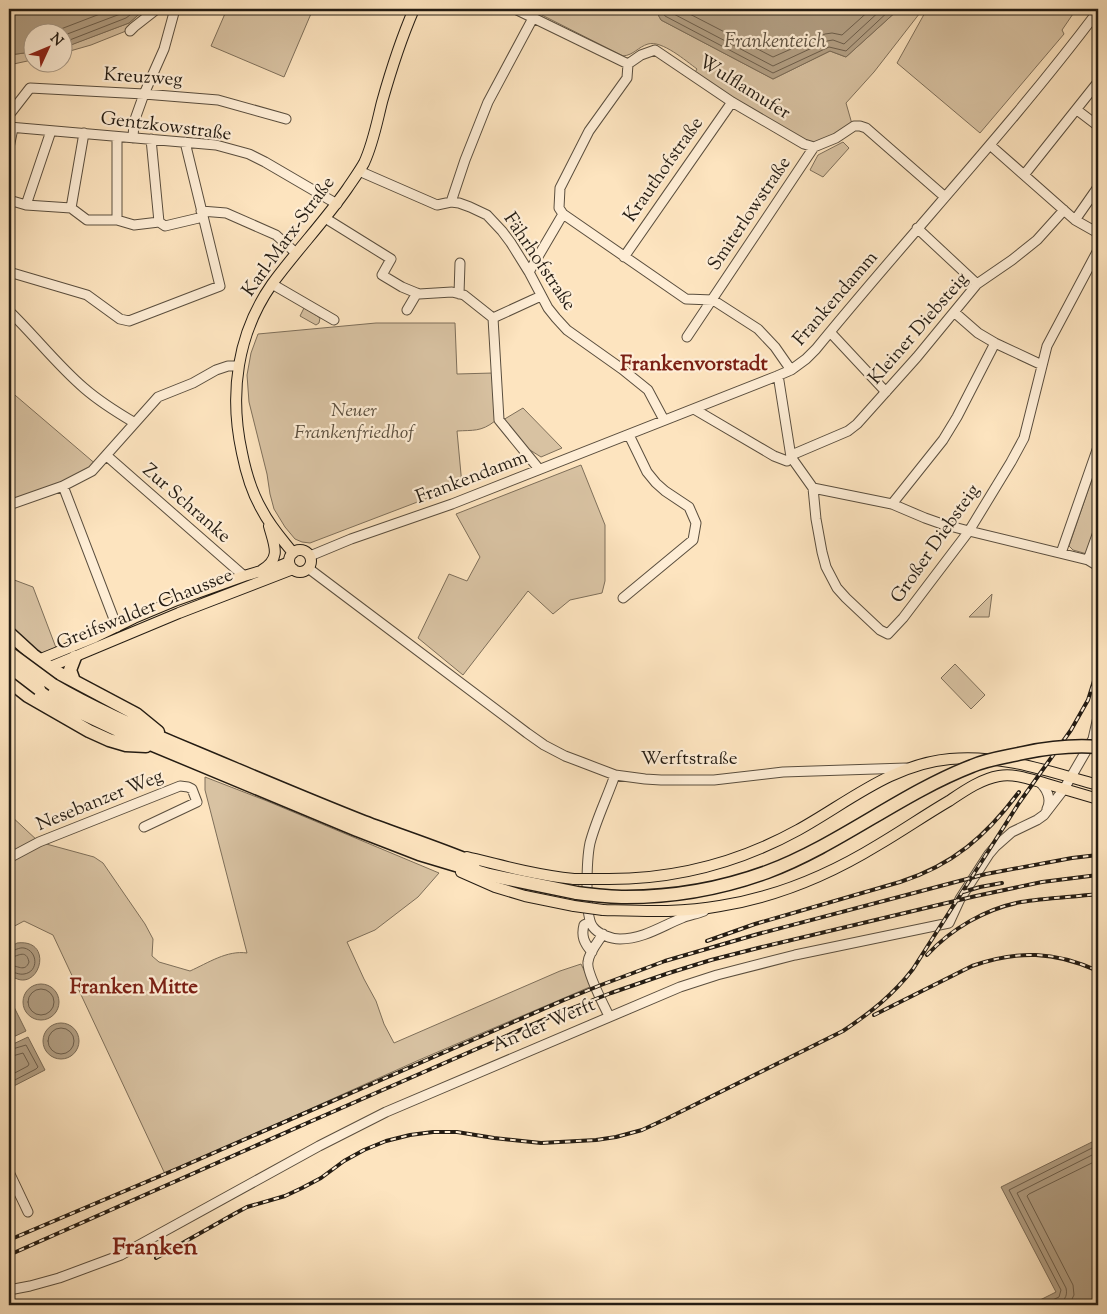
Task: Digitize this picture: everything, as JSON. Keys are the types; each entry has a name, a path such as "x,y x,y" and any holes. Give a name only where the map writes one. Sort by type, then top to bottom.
{"highway":[{"path":"9,633 44,664 136,714 171,743"},
{"path":"10,657 74,697 171,743 365,822 450,852 494,872 528,884"},
{"path":"10,657 39,689 69,707 156,747 348,827 419,854 489,875 577,893 627,897 661,895 742,880 768,872 796,859 930,784 973,765 1046,748 1098,747"},
{"path":"74,681 70,670 75,657"},
{"path":"9,679 28,696 103,737 126,745 156,747"}],"main road":[{"name":"Karl-Marx-Straße","path":"292,561 253,492 244,465 235,400 238,366 244,341 258,306 296,253 337,204 359,171 370,149 394,63 414,9"},
{"name":"Karl-Marx-Straße","path":"261,571 269,566 275,555 268,520"},
{"path":"302,550 310,556 311,562 308,568 301,572 292,561 302,550"},
{"name":"Greifswalder Chaussee","path":"44,664 75,657 179,613 285,573 292,561"},
{"name":"Greifswalder Chaussee","path":"9,679 44,664 134,618 177,600 292,561"},
{"name":"Werftstraße","path":"909,768 950,759 982,758 1015,762 1098,785"},
{"path":"450,852 514,869 558,877 634,879 672,874 743,856 769,845 797,831 869,786 909,768"},
{"path":"419,854 495,887 525,896 603,910 676,911 719,907 745,902 784,890 835,869 882,844 968,788 991,777 1012,775 1098,798"}],"street":[{"path":"130,31 157,9"},
{"path":"133,138 134,122 164,49 175,9"},
{"path":"515,9 628,64 627,78 589,131 560,188 559,208 563,214 686,299 712,300 758,329 775,347 791,370"},
{"name":"Frankendamm","path":"310,556 343,542 452,504 791,370 806,359 917,228 945,198 1068,52 1098,11"},
{"path":"451,202 488,102 534,18"},
{"name":"Wulflamufer","path":"628,64 641,55 654,50 732,102 804,144 814,146"},
{"path":"1024,176 1098,82"},
{"name":"Kreuzweg","path":"9,115 30,88 218,100 286,119"},
{"name":"Krauthofstraße","path":"624,257 732,102"},
{"path":"1077,110 1098,126"},
{"path":"814,146 836,138 854,126 866,128 945,198"},
{"path":"9,148 11,127"},
{"name":"Gentzkowstraße","path":"11,127 216,144 249,154 337,204"},
{"path":"26,205 51,131"},
{"path":"71,208 84,133"},
{"path":"116,220 117,137"},
{"path":"151,139 159,222"},
{"path":"9,272 86,296 125,321 220,286 185,142"},
{"path":"990,145 1075,220 1098,233"},
{"name":"Smiterlowstraße","path":"687,337 814,146"},
{"name":"Fährhofstraße","path":"359,171 437,206 451,202 470,207 487,215 511,243 548,308 556,318 568,330 648,390 664,420"},
{"path":"1075,220 1098,187"},
{"path":"9,200 26,205 71,208 87,220 116,220 134,225 159,222 165,226 202,214 226,213 276,235 296,253"},
{"name":"Kleiner Diebsteig","path":"791,457 848,431 857,424 977,284 1037,240 1064,210"},
{"path":"529,272 563,214"},
{"path":"325,218 391,259 382,275 402,287 418,293 452,292 464,295 493,318 499,420 538,469"},
{"path":"917,228 977,284"},
{"name":"Großer Diebsteig","path":"813,488 822,552 829,574 837,588 846,598 880,630 888,634 969,531 1011,462 1024,438 1047,346 1098,250"},
{"path":"459,294 460,263"},
{"path":"272,284 334,320"},
{"path":"407,310 418,293"},
{"path":"493,318 541,296"},
{"path":"9,311 85,389 136,423"},
{"path":"954,312 978,333 1042,365"},
{"path":"830,332 886,392"},
{"path":"892,504 943,440 995,343"},
{"path":"9,505 63,486 92,471 158,397 193,383 216,370 228,366 238,366"},
{"path":"777,376 791,457 813,488 892,504 925,518 969,531 1088,560 1098,566"},
{"path":"694,409 774,456 787,461 791,457"},
{"path":"623,598 694,540 696,524 689,507 660,487 647,472 629,435"},
{"path":"1061,553 1098,447"},
{"name":"Zur Schranke","path":"107,456 244,576"},
{"path":"63,486 117,627"},
{"path":"1088,560 1098,532"},
{"name":"Werftstraße","path":"308,568 533,737 564,756 615,775 661,780 714,780 783,772 909,768"},
{"name":"An der Werft","path":"9,1290 60,1278 121,1255 319,1146 386,1112 680,987 717,975 795,956 949,924 960,900 989,854 1012,832 1037,820 1044,814 1064,789 1093,739 1098,717"},
{"path":"615,775 594,831 588,858 588,916 592,927 603,934 619,939 639,936 683,918 719,907"},
{"path":"1038,781 1045,789 1050,800 1044,814"},
{"name":"Nesebanzer Weg","path":"9,858 39,842 180,786 192,789 197,802 144,827"},
{"path":"590,922 584,925 582,932 584,944 592,952"},
{"path":"603,934 588,962 590,972 609,1016"},
{"path":"9,1172 28,1212"}],"green space":[{"path":"145,9 157,9 126,31 72,50 72,44 129,23"},
{"path":"227,9 313,9 284,77 211,46"},
{"path":"530,9 655,9 661,20 773,79 830,51 846,57 899,9 923,9 874,72 846,103 852,124 818,143 804,141 694,74 697,69 667,48 648,44 623,56"},
{"path":"927,9 1071,9 1075,11 1062,30 1064,34 980,133 897,63"},
{"path":"22,53 22,62 9,65 9,55"},
{"path":"843,142 849,148 823,177 810,170 818,155"},
{"path":"304,308 320,318 319,323 316,325 300,316"},
{"name":"Neuer Frankenfriedhof","path":"376,323 455,323 457,374 493,373 495,421 481,429 457,431 462,485 310,543 302,542 295,539 274,509 249,402 247,375 251,353 258,334"},
{"path":"9,390 98,466 9,505"},
{"path":"523,408 562,448 541,457 519,443 503,420"},
{"path":"1098,461 1098,528 1087,554 1073,550 1069,546"},
{"path":"581,465 605,525 605,581 602,593 570,600 553,614 528,591 463,675 418,638 449,574 467,581 480,557 456,514"},
{"path":"9,578 33,587 58,653 40,660 9,633"},
{"path":"992,594 989,617 969,617"},
{"path":"955,664 985,695 971,709 941,678"},
{"path":"205,777 439,873 418,897 375,930 347,942 394,1043 560,971 581,964 592,986 419,1060 165,1174 53,935 24,921 9,929 9,814 39,842 94,857 103,863 145,924 153,939 152,956 159,962 190,971 225,955 247,953 205,790"}],"water":[{"path":"9,9 145,9 129,23 72,45 72,22 22,22 22,53 9,55"},
{"name":"Frankenteich","path":"655,9 899,9 846,57 830,51 773,79 661,20"},
{"path":"17,943 29,944 37,949 40,957 39,966 35,974 28,979 19,980 9,974 9,948"},
{"path":"41,984 48,985 54,989 58,995 58,1009 54,1015 48,1019 41,1020 34,1019 28,1015 24,1009 23,1002 24,995 28,989 34,985"},
{"path":"9,997 26,1031 9,1039"},
{"path":"61,1023 68,1024 74,1028 78,1034 78,1048 74,1054 68,1058 61,1059 54,1058 48,1054 44,1048 43,1041 44,1034 48,1028 54,1024"},
{"path":"28,1037 45,1070 10,1088 9,1046"},
{"path":"1098,1139 1098,1305 1030,1305 1056,1292 1001,1187"}],"railway":[{"path":"156,1258 247,1207 285,1196 302,1188 321,1178 344,1161 386,1141 433,1132 457,1132 541,1143 616,1137 642,1130 668,1118 843,1031 881,1003 913,969 1019,803 1071,730 1088,700 1098,668"},
{"path":"707,941 755,924 900,882 936,867 952,858 981,835 1007,808 1019,792"},
{"path":"9,1240 564,1000 665,961 758,934 986,874 1098,855"},
{"path":"9,1255 552,1016 611,993 711,960 762,947 976,896 1042,882 1098,875"},
{"path":"963,892 1002,883"},
{"path":"927,955 947,937 970,921 1008,905 1040,899 1098,894"},
{"path":"874,1015 972,966 1005,957 1020,955 1051,956 1082,964 1098,971"}],"district":[{"name":"Frankenvorstadt","path":"694,365"},
{"name":"Franken Mitte","path":"134,988"},
{"name":"Franken","path":"155,1248"}]}
